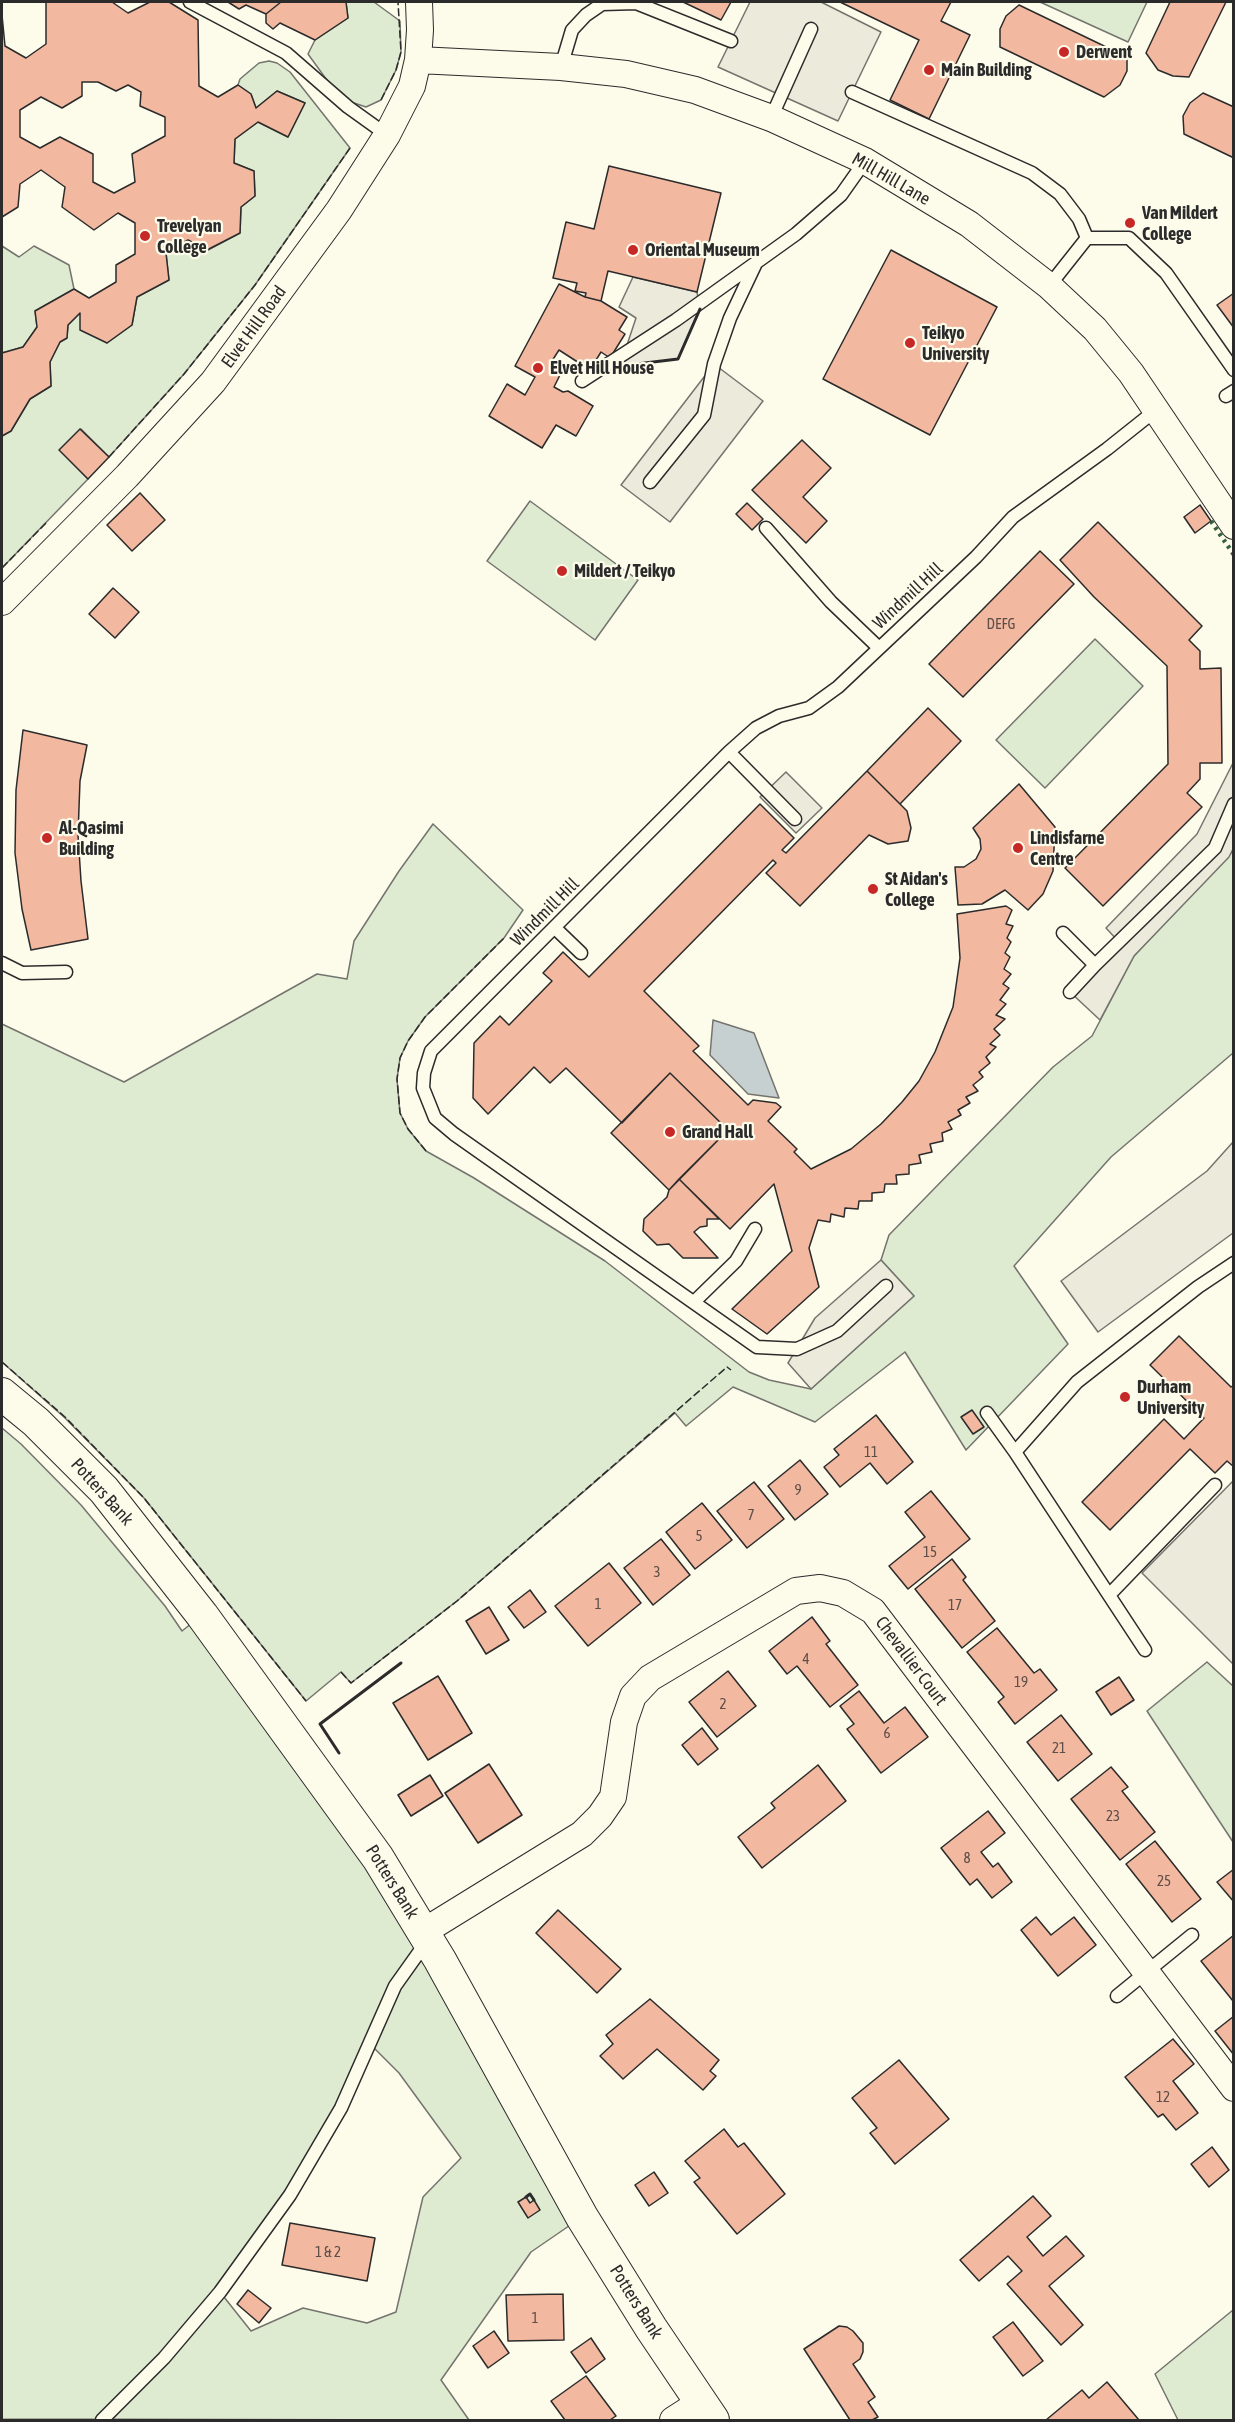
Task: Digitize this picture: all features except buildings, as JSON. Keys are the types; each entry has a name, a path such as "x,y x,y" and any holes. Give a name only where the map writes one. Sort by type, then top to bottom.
{"street":[{"name":"Elvet Hill Road","path":"2,602 128,476 213,382 339,210 387,135 412,86 418,60 420,30 418,2"},
{"name":"Mill Hill Lane","path":"418,60 561,67 626,74 695,90 771,118 865,161 969,224 1048,286 1095,329 1131,372 1233,526"},
{"name":"Potters Bank","path":"2,1394 36,1422 104,1490 189,1597 366,1840 426,1936 582,2217 651,2328 707,2411"},
{"name":"Chevallier Court","path":"426,1936 582,1834 600,1816 613,1797 627,1713 633,1696 650,1678 796,1591 820,1588 843,1593 873,1611 1233,2088"},
{"path":"673,2421 707,2411"}],"lane":[{"path":"190,2 286,53 348,107 387,135"},
{"path":"561,67 572,30 586,15 602,4 636,3 731,41"},
{"path":"771,118 811,29"},
{"path":"852,92 1032,174 1060,194 1078,219 1087,238"},
{"path":"582,381 676,320 796,234 841,195 865,161"},
{"path":"1048,286 1087,238"},
{"path":"1087,238 1129,238 1166,273 1233,370"},
{"path":"650,482 704,415 714,364 730,318 756,262"},
{"name":"Windmill Hill","path":"886,1286 837,1331 797,1349 757,1347 454,1134 435,1118 423,1088 424,1073 431,1052 729,752 756,728 771,720 809,708 838,687 976,557 1013,517 1107,449 1156,410"},
{"path":"766,528 831,602 879,648"},
{"path":"729,752 795,819"},
{"path":"1070,992 1215,848 1233,804"},
{"path":"555,928 581,953"},
{"path":"1064,933 1095,965"},
{"path":"2,963 22,973 66,972"},
{"path":"694,1302 736,1262 755,1229"},
{"path":"1014,1452 1077,1382 1198,1287 1233,1263"},
{"path":"987,1413 1110,1594 1145,1650"},
{"path":"1110,1594 1215,1485"},
{"path":"1117,1996 1192,1935"},
{"path":"102,2421 164,2358 220,2292 290,2195 341,2108 395,1986 426,1936"}],"green space":[{"path":"346,2 374,2 400,21 401,52 396,70 381,100 366,107 348,101 329,83 308,54 315,40 348,18"},
{"path":"1040,2 1147,2 1128,42"},
{"path":"269,61 277,63 290,72 350,148 255,285 184,374 109,457 81,429 60,450 88,479 2,568 2,436 11,431 30,399 51,386 50,362 60,342 67,338 68,325 80,313 107,343 132,325 137,297 169,280 166,253 188,240 208,250 240,233 241,207 255,196 254,171 234,163 235,139 258,122 288,137 305,103 277,91 256,108 251,94 238,85 240,79 259,63"},
{"path":"2,246 19,257 34,246 69,265 74,289 35,311 37,327 23,347 2,353"},
{"name":"Mildert / Teikyo","path":"530,501 638,580 595,640 487,561"},
{"path":"1095,639 1143,686 1045,788 996,740"},
{"path":"433,824 523,910 504,938 425,1017 408,1041 400,1058 397,1079 400,1113 408,1129 426,1151 474,1178 605,1261 749,1372 769,1380 811,1389 914,1296 881,1260 889,1235 1053,1067 1092,1036 1134,956 1233,851 1233,1053 1111,1157 1014,1266 1068,1344 966,1450 905,1352 815,1422 733,1387 686,1426 675,1413 457,1601 351,1683 341,1672 306,1701 144,1498 65,1418 2,1362 2,1024 124,1082 317,974 347,979 354,941 399,871"},
{"path":"2,1428 21,1444 81,1505 165,1606 182,1631 202,1615 336,1798 582,2217 531,2252 441,2380 469,2420 2,2419","holes":["371,2045 399,2073 461,2158 423,2197 396,2312 367,2323 303,2308 251,2331 220,2292 341,2108"]},
{"path":"1207,1662 1233,1686 1233,1842 1147,1711"},
{"path":"1233,2310 1233,2420 1178,2420 1155,2374"}],"shaded area":[{"path":"750,2 821,2 881,32 838,121 718,67"},
{"path":"633,277 697,292 700,309 678,359 620,366 636,318 619,307"},
{"path":"714,364 763,401 670,522 621,485"},
{"path":"1233,763 1234,847 1229,857 1134,956 1100,1020 1070,992 1119,942 1106,928 1197,834"},
{"path":"786,772 822,808 796,833 760,797"},
{"path":"713,1020 754,1033 779,1098 748,1094 710,1055"},
{"path":"1233,1142 1233,1233 1098,1332 1061,1281 1207,1171"},
{"path":"881,1260 914,1296 811,1389 788,1363 815,1318"},
{"path":"1234,1482 1233,1664 1142,1573"}],"hedge":[{"path":"1211,521 1234,555"}],"fence":[{"path":"381,100 396,70 401,52 398,2"},
{"path":"109,457 184,374 255,285 350,148"},
{"path":"2,568 46,523"},
{"path":"426,1151 408,1129 400,1113 397,1079 400,1058 408,1041 425,1017 504,938"},
{"path":"2,1362 65,1417 144,1498 306,1701"},
{"path":"341,1672 351,1683 457,1601 727,1367 731,1370"}],"wall":[{"path":"620,366 678,359 700,309"},
{"path":"339,1753 320,1724 401,1663"},
{"path":"526,2197 530,2194 534,2200"}],"place":[{"name":"Derwent","path":"1064,52"},
{"name":"Main Building","path":"929,70"},
{"name":"Van Mildert College","path":"1130,223"},
{"name":"Trevelyan College","path":"145,236"},
{"name":"Oriental Museum","path":"633,250"},
{"name":"Teikyo University","path":"910,343"},
{"name":"Elvet Hill House","path":"538,368"},
{"name":"Mildert / Teikyo","path":"562,571"},
{"name":"Al-Qasimi Building","path":"47,838"},
{"name":"Lindisfarne Centre","path":"1018,848"},
{"name":"St Aidan's College","path":"873,889"},
{"name":"Grand Hall","path":"670,1132"},
{"name":"Durham University","path":"1125,1397"}]}
